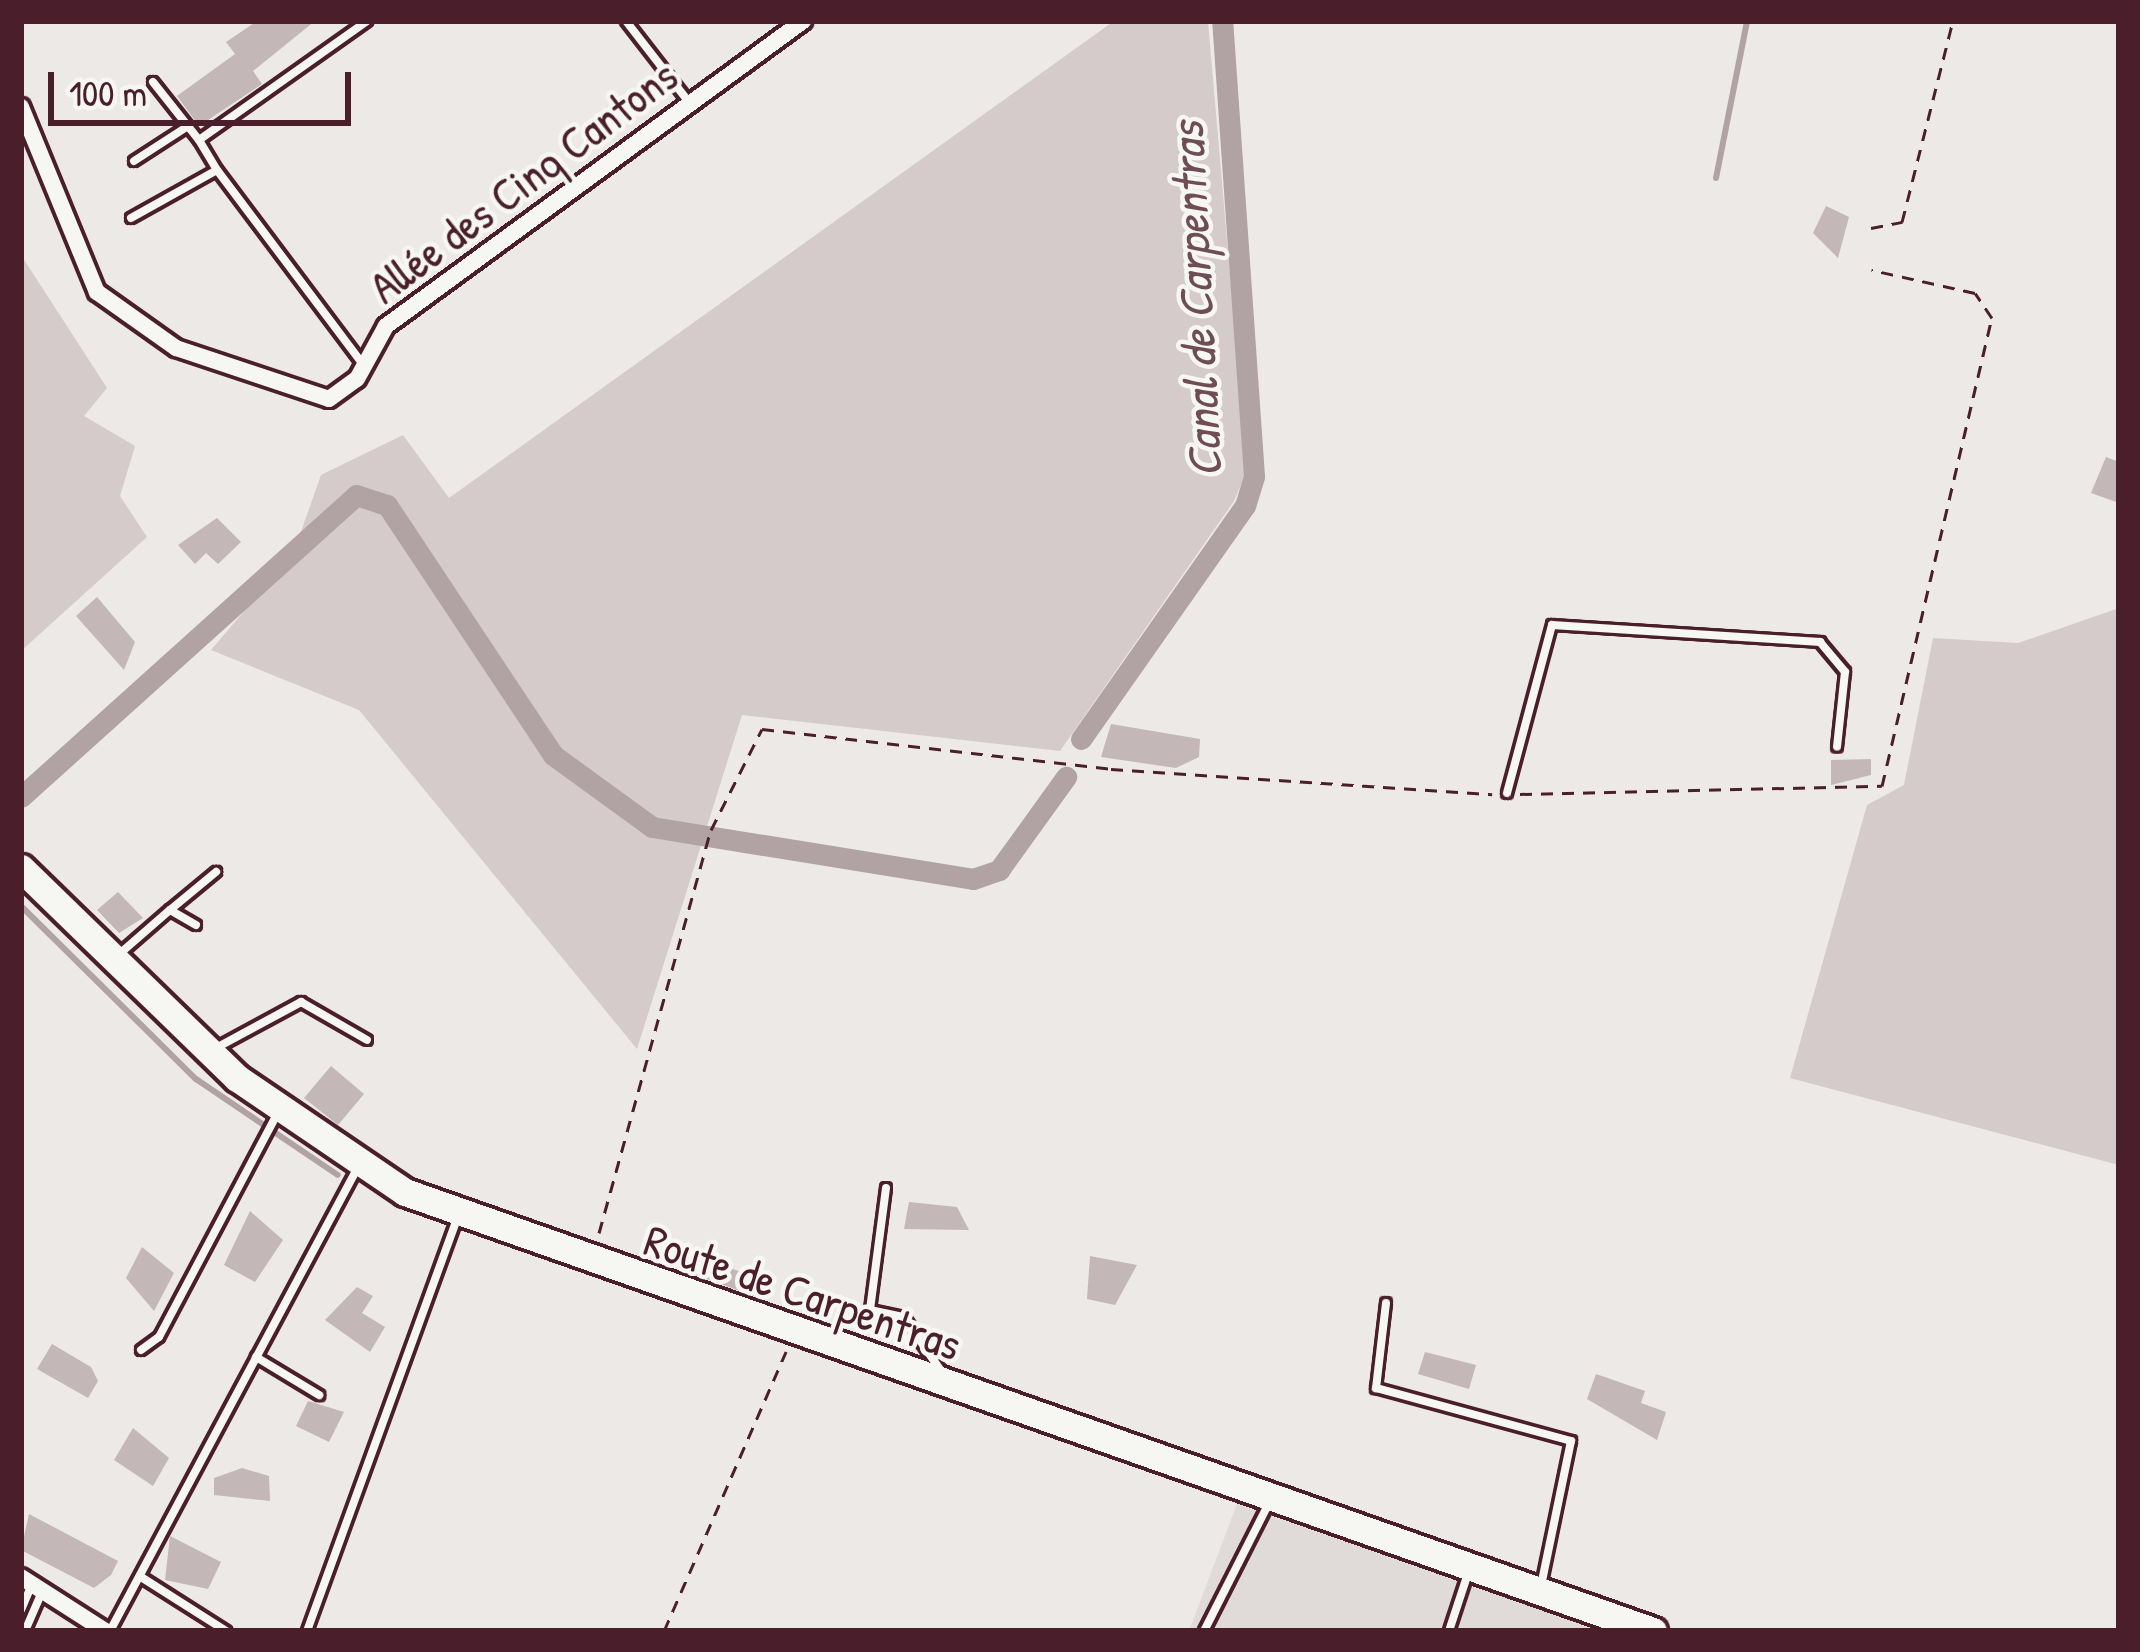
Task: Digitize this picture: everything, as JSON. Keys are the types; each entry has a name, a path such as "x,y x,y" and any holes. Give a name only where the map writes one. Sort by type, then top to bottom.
{"main road":[{"name":"Route de Carpentras","path":"21,868 112,961 279,1111 359,1165 459,1214 1641,1629"}],"street":[{"name":"Allée des Cinq Cantons","path":"21,107 97,292 147,334 329,399 386,326 803,21"},
{"path":"32,1584 107,1631"}],"lane":[{"path":"200,140 367,21"},
{"path":"626,21 689,103"},
{"path":"153,82 361,362"},
{"path":"134,161 188,126"},
{"path":"130,218 217,170"},
{"path":"1507,794 1552,626 1820,642 1845,672 1837,747"},
{"path":"112,961 216,872"},
{"path":"170,910 196,925"},
{"path":"210,1053 301,1002 367,1040"},
{"path":"141,1350 159,1336 279,1111"},
{"path":"107,1631 141,1577 359,1165"},
{"path":"886,1188 870,1310 904,1317 958,1390"},
{"path":"307,1631 459,1214"},
{"path":"1386,1303 1376,1388 1571,1441 1540,1594"},
{"path":"256,1357 319,1395"},
{"path":"1204,1631 1271,1499"},
{"path":"1449,1631 1470,1569"},
{"path":"141,1577 226,1631"},
{"path":"21,1610 32,1584"},
{"path":"25,1631 32,1584"}],"path":[{"path":"1870,228 1903,222 1953,21"},
{"path":"590,1263 711,830 745,748 762,729 791,725 1111,769 1507,794 1882,786 1992,318 1975,293 1872,270"},
{"path":"664,1631 794,1333"}],"shaded area":[{"path":"1114,21 1208,21 1247,471 1234,501 1060,751 742,715 637,1049 359,710 211,650 293,554 321,475 403,435 449,498"},
{"path":"21,255 107,388 84,416 135,446 120,496 147,537 21,651"},
{"path":"2119,608 2119,1165 1790,1078 1867,805 1904,785 1933,638 2018,643"},
{"path":"1237,1504 1601,1631 1189,1631"}],"building":[{"path":"257,21 315,21 253,71 262,84 199,126 177,96 235,54 226,42"},
{"path":"1826,206 1849,217 1838,258 1813,233"},
{"path":"2106,457 2119,462 2119,503 2091,493"},
{"path":"217,518 241,542 218,564 206,553 195,564 178,545"},
{"path":"97,597 135,642 124,670 76,616"},
{"path":"1111,724 1200,739 1199,757 1176,768 1101,757"},
{"path":"1871,759 1871,775 1831,785 1831,760"},
{"path":"118,892 143,918 119,933 97,910"},
{"path":"331,1066 364,1094 338,1125 304,1098"},
{"path":"909,1202 957,1207 969,1230 904,1229"},
{"path":"250,1211 283,1240 255,1282 224,1265"},
{"path":"142,1247 174,1273 154,1311 126,1278"},
{"path":"1090,1256 1137,1265 1115,1305 1087,1299"},
{"path":"699,1258 772,1282 762,1299 693,1274"},
{"path":"357,1287 373,1296 362,1313 385,1327 370,1352 325,1320"},
{"path":"52,1344 91,1367 98,1381 88,1398 37,1369"},
{"path":"1425,1352 1476,1365 1469,1389 1418,1374"},
{"path":"1596,1374 1645,1391 1641,1403 1666,1412 1657,1440 1587,1399"},
{"path":"308,1401 344,1412 329,1442 296,1426"},
{"path":"133,1428 169,1458 153,1486 114,1460"},
{"path":"242,1468 269,1476 270,1501 214,1495 214,1478"},
{"path":"29,1514 118,1561 111,1575 94,1588 21,1550"},
{"path":"170,1536 221,1562 208,1589 165,1580"}],"waterway":[{"name":"Canal de Carpentras","path":"1081,739 1245,506 1254,476 1222,21"},
{"path":"1716,178 1747,21"},
{"name":"Canal de Carpentras","path":"21,797 356,495 387,505 553,755 652,827 973,879 999,870 1066,777"},
{"path":"21,906 196,1079 338,1175"}]}
